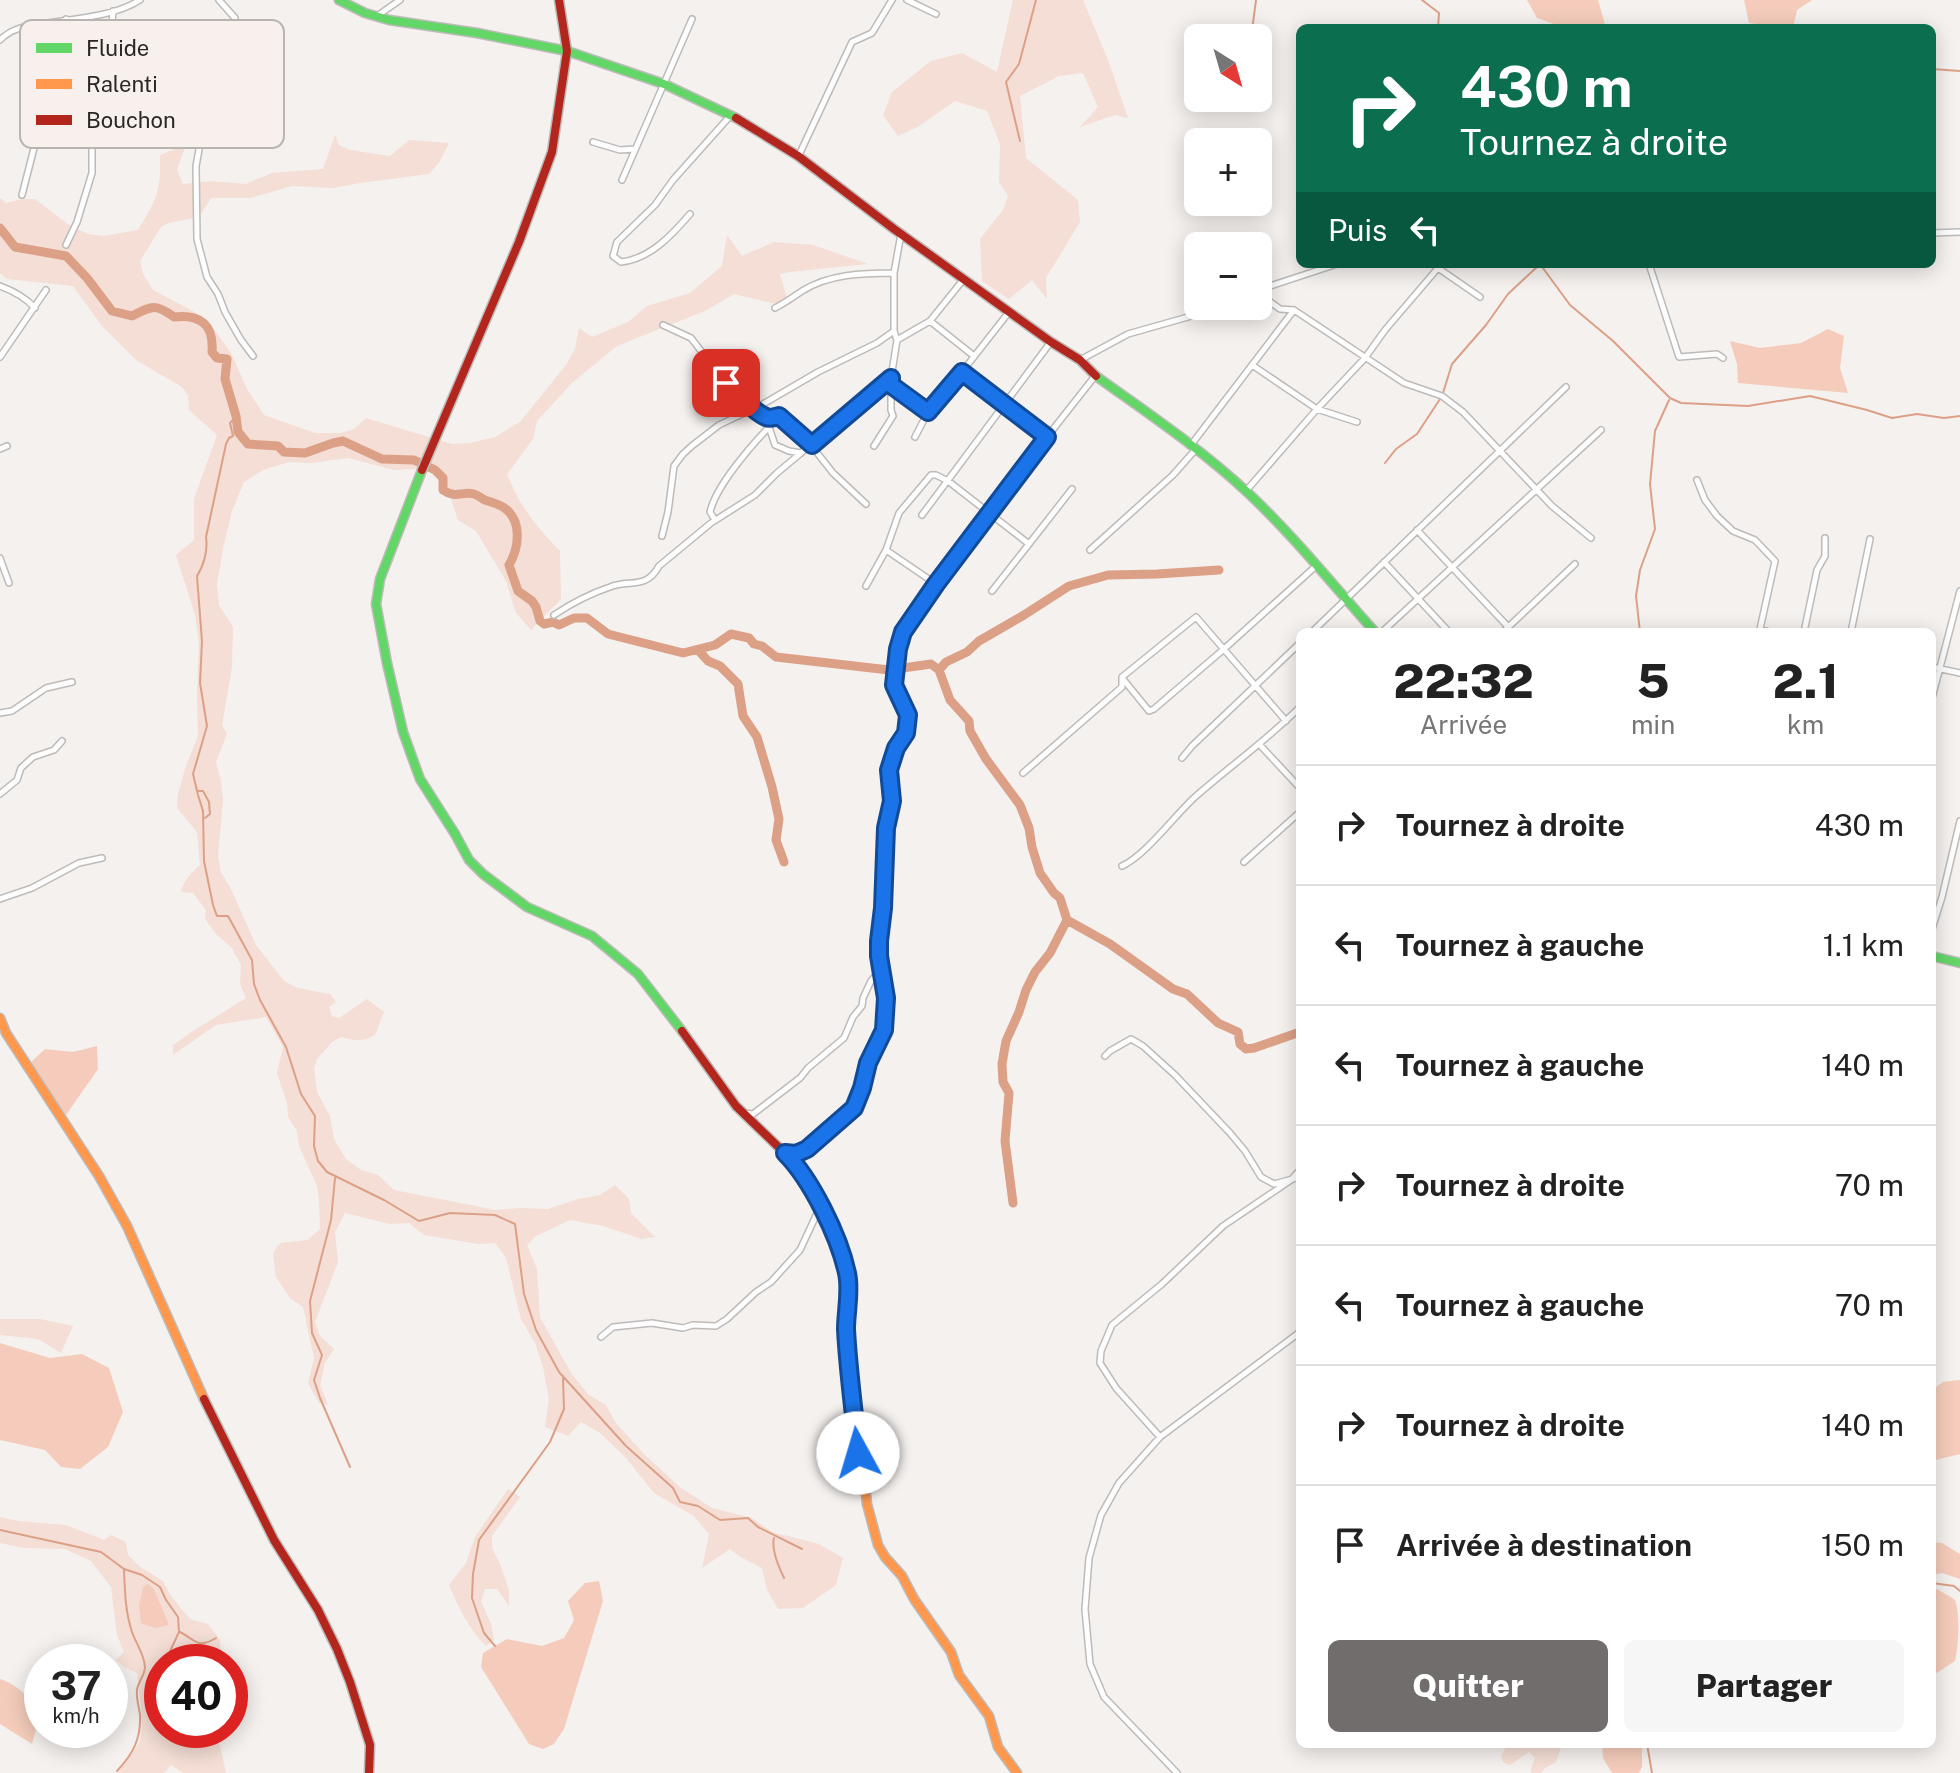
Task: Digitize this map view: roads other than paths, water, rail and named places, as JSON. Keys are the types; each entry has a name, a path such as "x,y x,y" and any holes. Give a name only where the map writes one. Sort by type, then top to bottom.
{"main road":[{"path":"339,0 376,17 567,51 664,84 731,115 798,156 1051,342 1080,360 1096,376 1194,447 1246,491 1284,529 1371,628"},
{"path":"559,0 567,51 552,152 513,256 424,465 380,579 376,604 403,732 420,779 469,860 527,907 592,936 638,974 736,1106 797,1165 813,1189 848,1275 846,1325 858,1453 862,1459 867,1504 878,1545 951,1652 959,1675 989,1716 998,1747 1017,1773"},
{"path":"1936,957 1960,963"},
{"path":"0,1018 6,1033 93,1165 120,1214 203,1398 274,1540 331,1636 363,1719 370,1745 369,1773"}],"street":[{"path":"61,20 113,11 140,0"},
{"path":"219,0 234,20"},
{"path":"376,17 400,0"},
{"path":"798,156 852,42 872,33 892,0"},
{"path":"907,0 936,14"},
{"path":"112,20 113,11"},
{"path":"622,180 692,19"},
{"path":"0,40 20,28"},
{"path":"690,214 668,238 632,261 621,262 613,256 617,242 655,205 731,115"},
{"path":"593,142 620,150 636,148"},
{"path":"22,195 34,148"},
{"path":"66,245 77,222 92,173 92,148"},
{"path":"199,148 196,166 197,239 207,277 253,356"},
{"path":"1936,233 1960,232"},
{"path":"874,446 893,416 891,382 897,340 894,331 894,273 901,233"},
{"path":"1272,285 1325,268"},
{"path":"1246,491 1365,358 1435,268"},
{"path":"1440,268 1480,297"},
{"path":"1650,268 1679,357 1717,354 1723,358"},
{"path":"775,308 800,291 825,280 866,273 894,273"},
{"path":"897,340 930,321 964,279"},
{"path":"0,286 16,292 35,308"},
{"path":"0,357 46,290"},
{"path":"1272,303 1280,309 1294,310 1404,383 1442,396 1463,412 1552,506 1591,538"},
{"path":"1090,550 1173,475 1294,310"},
{"path":"915,437 928,412 1010,311"},
{"path":"1080,360 1128,334 1184,318"},
{"path":"930,321 974,356"},
{"path":"663,325 691,338 726,383 770,419"},
{"path":"662,536 674,466 683,454 719,425 799,385 894,331"},
{"path":"922,515 1051,342"},
{"path":"1252,365 1317,409 1357,422"},
{"path":"962,372 1047,437"},
{"path":"785,1153 796,1154 807,1149 854,1108 868,1063 884,1030 886,998 879,941 886,828 892,801 889,770 896,748 906,733 908,715 894,685 903,632 936,584 1096,376"},
{"path":"891,382 928,412"},
{"path":"554,615 575,600 614,585 638,584 654,576 659,566 715,520 755,495 801,453 891,382"},
{"path":"1316,628 1566,387"},
{"path":"770,419 779,416 783,419 812,445 833,473 866,504"},
{"path":"770,419 769,427 775,445 801,453"},
{"path":"715,520 710,512 713,503 742,459 769,427"},
{"path":"1386,628 1601,430"},
{"path":"0,449 7,446"},
{"path":"866,586 886,550 899,513 931,475 948,481 1029,544"},
{"path":"1697,480 1705,500 1717,516 1733,531 1755,540 1775,561 1760,628"},
{"path":"992,591 1072,489"},
{"path":"1417,530 1506,628"},
{"path":"1805,628 1817,570 1825,556 1825,538"},
{"path":"1852,628 1870,539"},
{"path":"886,550 936,584"},
{"path":"0,558 9,583"},
{"path":"1384,562 1445,628"},
{"path":"1510,628 1575,564"},
{"path":"1122,677 1149,711 1224,649 1316,565"},
{"path":"1936,665 1960,591"},
{"path":"1122,677 1196,617 1286,721"},
{"path":"1182,758 1296,647"},
{"path":"1936,668 1960,673"},
{"path":"1023,773 1122,687 1122,677"},
{"path":"0,713 12,711 46,688 72,682"},
{"path":"1122,866 1136,858 1194,798 1296,711"},
{"path":"0,794 17,780 21,768 33,757 54,750 62,741"},
{"path":"1259,744 1296,784"},
{"path":"1244,862 1296,818"},
{"path":"1936,916 1960,821"},
{"path":"0,899 32,888 79,863 102,858"},
{"path":"745,1113 757,1111 844,1038 853,1017 862,1006 871,981 881,969"},
{"path":"1105,1056 1131,1039 1143,1046 1230,1133 1261,1177 1274,1184 1296,1178"},
{"path":"1160,1437 1116,1388 1100,1363 1101,1351 1112,1325 1162,1284 1223,1226 1296,1174"},
{"path":"601,1337 613,1327 652,1323 683,1328 716,1326 771,1282 800,1250 821,1206"},
{"path":"1177,1773 1104,1697 1090,1664 1085,1609 1089,1558 1101,1515 1119,1483 1160,1437 1296,1335"}],"waterway":[{"path":"1020,141 1006,82 1019,64 1036,0"},
{"path":"1253,24 1256,0"},
{"path":"1422,0 1439,13 1438,24"},
{"path":"1936,69 1960,71"},
{"path":"0,228 15,247 66,256 112,311 132,316 149,308 158,308 174,317 192,317 204,323 211,335 212,352 217,358 227,359 225,379 238,432 248,444 278,446 284,452 305,453 343,441 382,459 414,460 435,470 443,478 443,490 448,493 474,494 503,507 514,519 516,527 517,543 509,565 518,591 532,601 544,624 553,622 559,625 574,618 587,618 608,634 683,653 715,645 731,634 749,638 776,657 889,670 931,664 939,670 950,700 969,721 970,731 986,759 1020,805 1040,873 1060,898 1067,920 1110,944 1173,989 1187,994 1218,1023 1238,1032 1240,1044 1246,1049 1296,1033"},
{"path":"1385,463 1396,449 1417,434 1442,396 1452,364 1508,294 1536,268"},
{"path":"1543,268 1570,305 1613,341 1670,398 1681,403 1748,406 1810,396 1892,418 1917,414 1944,418 1960,416"},
{"path":"1640,628 1636,596 1640,570 1655,529 1650,484 1655,431 1669,400"},
{"path":"236,417 230,423 233,436 226,444 206,537 205,557 197,576 202,641 200,683 207,726 193,774 203,811 204,861 213,905 217,916 228,916 252,960 254,984 260,1000 286,1047 301,1094 315,1116 314,1146 318,1161 327,1172 419,1221 450,1213 495,1215 515,1224 524,1294 536,1330 559,1372 626,1446 673,1488 680,1502 698,1506 720,1520 748,1518 758,1527 802,1549"},
{"path":"939,670 946,662 967,652 979,641 1069,586 1108,575 1219,570"},
{"path":"698,650 738,684 743,716 757,737 772,787 779,819 776,840 784,862"},
{"path":"197,791 203,791 209,802 210,814 205,818"},
{"path":"1013,1203 1005,1141 1009,1093 1003,1082 1002,1064 1006,1041 1035,972 1050,953 1067,920"},
{"path":"335,1178 331,1220 310,1301 312,1333 322,1355 314,1380 350,1467"},
{"path":"495,1646 484,1633 472,1598 479,1540 550,1442 564,1409 563,1378"},
{"path":"0,1530 101,1552 124,1569 142,1575 160,1587 178,1617 179,1632 173,1644"},
{"path":"774,1538 775,1553 784,1578"},
{"path":"117,1771 132,1752 137,1739 140,1724 137,1690 145,1667 128,1616 124,1570"},
{"path":"1936,1584 1954,1586 1960,1591"},
{"path":"180,1632 201,1643 216,1638"},
{"path":"1648,1748 1652,1773"}]}
